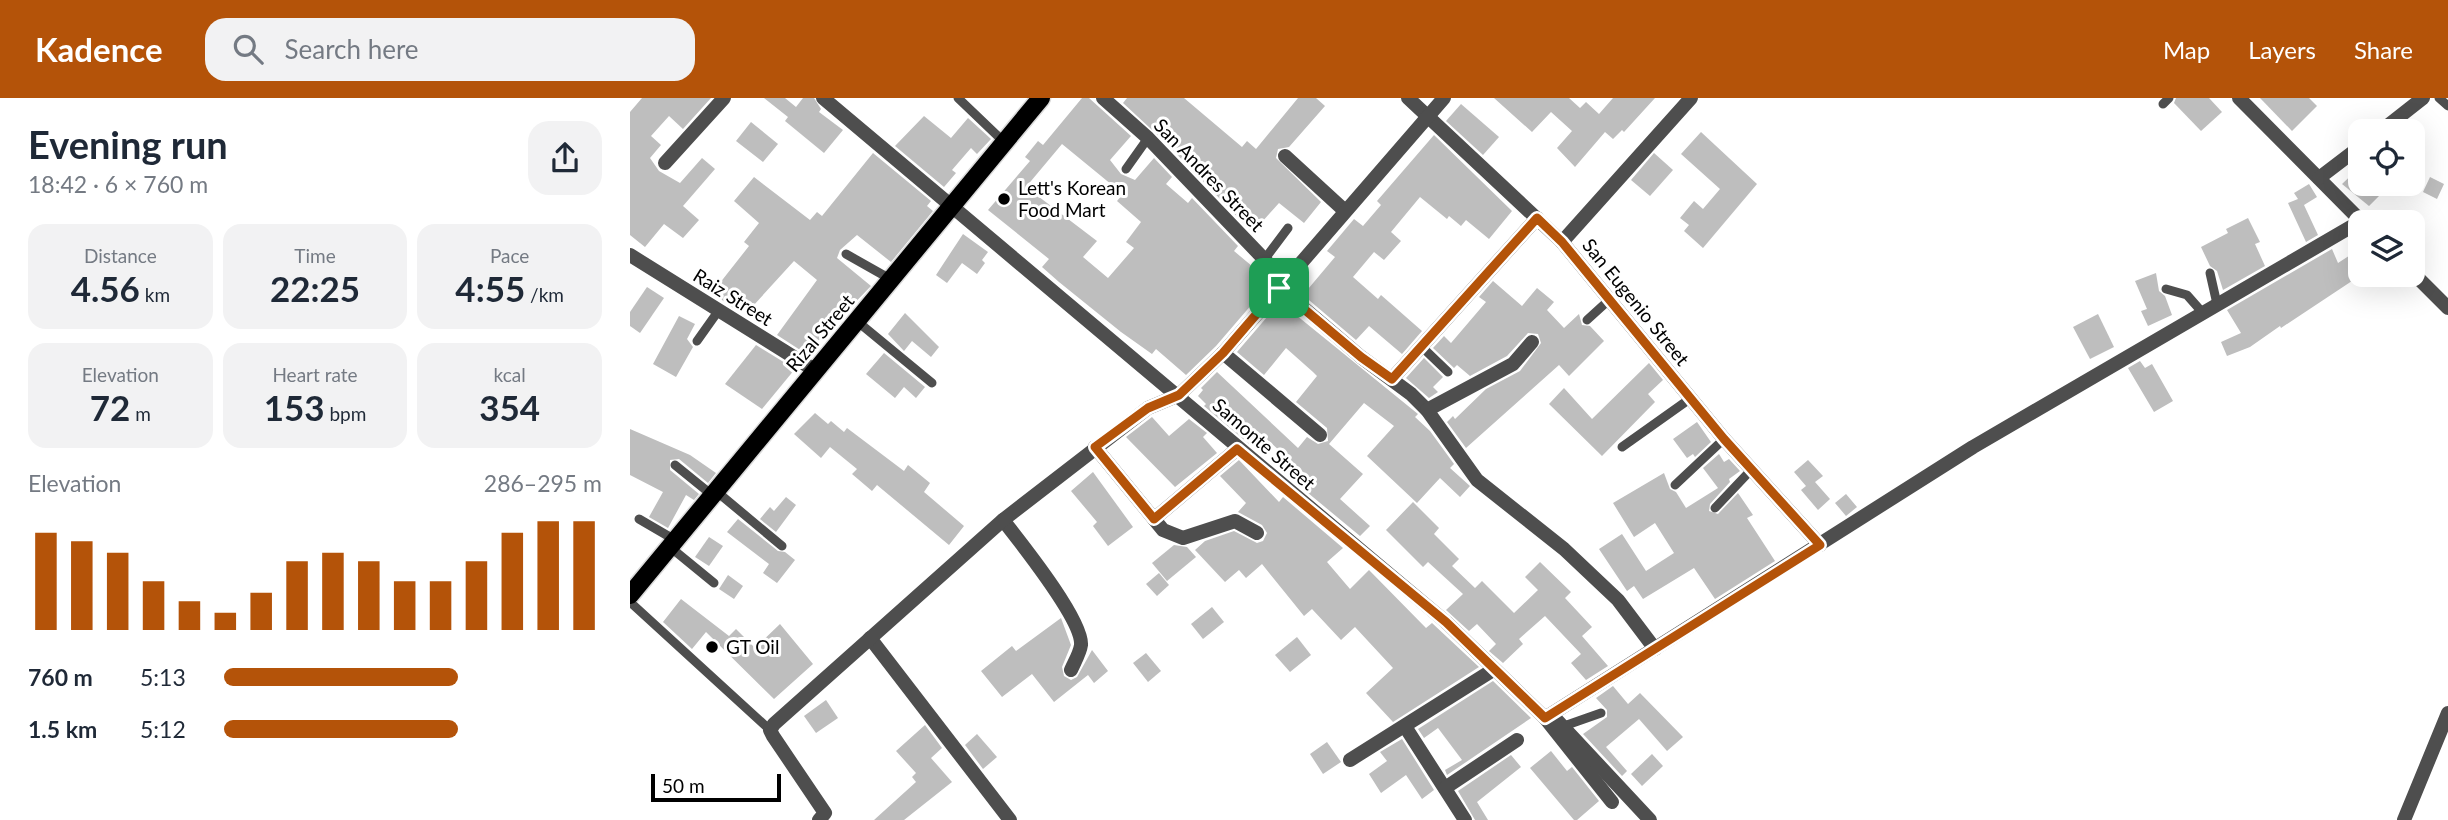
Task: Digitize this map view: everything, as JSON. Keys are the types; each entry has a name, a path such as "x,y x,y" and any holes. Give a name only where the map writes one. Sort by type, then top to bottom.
{"main road":[{"name":"Rizal Street","path":"630,595 1041,98"}],"street":[{"path":"665,163 724,98"},
{"name":"Samonte Street","path":"823,98 1179,395 1237,449 1446,622 1493,670 1548,716"},
{"name":"San Andres Street","path":"1103,98 1149,138 1264,260 1282,284 1361,357 1392,379 1427,410 1477,480 1564,549 1618,600 1655,649"},
{"name":"San Eugenio Street","path":"1408,98 1562,242 1724,439 1820,545"},
{"path":"825,818 771,730 1003,520 1148,408 1179,395 1223,353 1444,98"},
{"path":"1562,242 1691,98"},
{"path":"2239,98 2350,210"},
{"path":"2396,119 2421,99"},
{"path":"1285,156 1345,211"},
{"path":"2319,178 2348,156"},
{"path":"1392,379 1537,218"},
{"path":"1548,716 1973,447 2217,303 2348,230"},
{"name":"Raiz Street","path":"630,255 816,371"},
{"path":"2425,285 2448,308"},
{"path":"1427,410 1513,364 1532,342"},
{"path":"1223,353 1320,435"},
{"path":"1095,447 1163,530 1184,538 1235,521 1256,533"},
{"path":"1154,519 1237,449"},
{"path":"1003,520 1041,570 1080,633 1081,646 1071,670"},
{"path":"870,638 1010,820"},
{"path":"1350,760 1493,670"},
{"path":"2404,820 2448,713"},
{"path":"1548,716 1564,726 1650,820"},
{"path":"1548,716 1612,802"},
{"path":"1406,727 1465,820"},
{"path":"1445,788 1517,740"}],"lane":[{"path":"958,98 1004,142"},
{"path":"2439,98 2448,106"},
{"path":"1126,169 1149,138"},
{"path":"1264,260 1288,228"},
{"path":"846,254 892,280"},
{"path":"2210,273 2217,303"},
{"path":"2166,289 2187,295 2203,312"},
{"path":"1587,320 1609,300"},
{"path":"697,341 719,310"},
{"path":"858,322 932,383"},
{"path":"1422,347 1448,372"},
{"path":"1622,447 1691,398"},
{"path":"1675,485 1724,439"},
{"path":"675,465 782,546"},
{"path":"1715,508 1752,469"},
{"path":"639,519 672,543 714,583"},
{"path":"630,602 771,730"},
{"path":"1564,726 1601,713"}],"building":[{"path":"642,98 711,98 683,129 669,116 651,136 661,145 650,158 659,171 680,183 702,158 715,169 683,206 699,220 683,238 664,224 645,247 630,235 630,112"},
{"path":"764,98 785,98 796,107 803,98 814,98 821,109 819,112 843,130 824,153 785,121 788,117"},
{"path":"1082,98 1089,98 1131,136 1110,160 1121,174 1135,180 1154,158 1172,177 1166,184 1188,203 1192,198 1238,246 1234,251 1271,282 1216,346 1186,375 1156,349 1152,354 1121,332 1059,282 1042,267 1049,259 988,210 1030,161 1025,157 1038,141 1043,145","holes":["1062,144 1123,194 1117,201 1141,222 1126,242 1134,248 1108,278 1083,257 1097,241 1026,187"]},
{"path":"1127,98 1184,98 1242,147 1247,141 1256,149 1298,98 1316,98 1325,106 1289,147 1278,149 1276,158 1321,202 1304,223 1279,203 1253,232 1251,231 1164,141 1123,103"},
{"path":"1494,98 1569,98 1580,108 1586,102 1599,114 1613,98 1655,98 1624,132 1622,130 1613,139 1605,132 1575,167 1557,148 1572,131 1551,112 1532,132"},
{"path":"2176,98 2209,98 2222,112 2201,131 2174,103"},
{"path":"2260,98 2309,98 2317,106 2292,131"},
{"path":"1461,104 1499,137 1483,155 1446,121"},
{"path":"924,116 951,138 968,118 991,139 977,154 971,148 952,170 956,173 944,187 895,146"},
{"path":"751,122 778,144 763,162 736,141"},
{"path":"1701,132 1757,184 1703,248 1684,231 1689,225 1680,218 1694,201 1703,209 1720,189 1681,154"},
{"path":"1434,135 1512,211 1489,239 1466,220 1461,226 1449,216 1447,219 1420,197 1391,232 1401,241 1384,260 1374,252 1353,277 1378,299 1381,295 1422,331 1402,354 1369,326 1356,340 1303,295 1335,257 1327,251 1354,219 1363,226 1381,205 1377,201"},
{"path":"873,153 931,201 927,206 933,211 891,262 857,235 840,250 837,258 871,286 818,341 822,344 811,357 777,335 817,280 794,261 753,306 744,299 735,309 712,293 749,246 744,242 759,223 734,201 754,177 810,220 817,212 822,216"},
{"path":"1654,153 1673,170 1650,196 1631,180"},
{"path":"2430,177 2444,184 2437,199 2425,193"},
{"path":"2348,178 2348,189 2342,184"},
{"path":"2309,184 2317,197 2304,205 2318,235 2306,242 2288,203 2298,199 2294,193"},
{"path":"2357,196 2379,196 2369,206"},
{"path":"2248,218 2260,242 2255,244 2265,266 2223,290 2217,271 2210,266 2201,247 2228,233 2226,229"},
{"path":"963,234 988,252 982,260 985,263 977,274 962,263 947,283 936,275"},
{"path":"2332,249 2338,263 2348,256 2348,284 2250,347 2227,356 2221,342 2241,333 2227,310"},
{"path":"2156,273 2159,291 2165,296 2172,315 2148,326 2141,311 2147,309 2135,281"},
{"path":"1493,281 1522,306 1537,288 1554,302 1547,310 1564,328 1579,314 1582,325 1590,326 1604,341 1569,376 1559,365 1466,448 1447,422 1453,416 1455,419 1486,389 1520,371 1541,343 1538,334 1528,333 1507,356 1470,376 1457,365 1454,368 1433,348 1444,336 1451,343 1486,302 1479,297"},
{"path":"647,287 664,298 640,333 630,326 630,312"},
{"path":"1280,302 1418,414 1415,417 1430,431 1454,464 1450,468 1470,486 1460,497 1440,478 1417,503 1367,456 1394,426 1364,403 1329,444 1363,474 1340,499 1370,526 1360,536 1296,483 1304,473 1260,433 1249,444 1204,406 1206,404 1198,396 1203,390 1201,388 1217,372 1298,448 1307,437 1318,444 1328,441 1327,428 1296,402 1317,376 1313,372 1286,348 1264,375 1237,352"},
{"path":"905,313 939,347 931,357 912,341 904,351 888,334"},
{"path":"2098,314 2114,347 2090,359 2073,327"},
{"path":"679,316 695,324 687,339 693,347 676,377 653,364"},
{"path":"756,345 795,369 762,409 725,384"},
{"path":"884,353 925,387 916,398 904,387 895,398 866,374"},
{"path":"1424,358 1443,377 1433,387 1438,392 1429,398 1406,378"},
{"path":"2140,361 2145,368 2152,364 2173,401 2154,412 2128,368"},
{"path":"1649,363 1663,380 1648,394 1655,402 1602,456 1549,404 1564,388 1592,419"},
{"path":"815,413 844,432 847,428 904,471 908,465 930,483 924,492 964,526 949,545 877,485 872,491 852,474 857,469 830,447 821,458 794,434"},
{"path":"1152,417 1169,436 1189,419 1207,433 1203,437 1217,453 1175,487 1126,437"},
{"path":"1697,422 1711,442 1695,457 1693,454 1687,458 1673,439"},
{"path":"630,429 690,455 716,473 708,483 679,459 670,460 670,470 699,494 694,500 686,495 668,528 649,517 663,492 630,475"},
{"path":"1719,454 1724,462 1729,459 1740,471 1729,479 1730,482 1710,504 1709,511 1718,514 1738,493 1753,515 1747,518 1775,561 1715,599 1694,568 1643,599 1634,586 1627,591 1599,549 1622,534 1646,571 1674,553 1655,523 1634,537 1613,503 1664,473 1670,489 1676,492 1686,508 1718,488 1703,468"},
{"path":"1239,460 1279,502 1283,497 1343,548 1327,562 1350,589 1369,570 1426,628 1432,623 1479,667 1393,722 1366,693 1393,668 1355,627 1341,640 1312,609 1304,616 1262,564 1246,578 1239,570 1225,582 1195,550 1205,541 1234,531 1257,543 1263,541 1267,533 1262,525 1238,512 1246,503 1220,476"},
{"path":"1808,460 1823,476 1815,482 1830,499 1818,510 1801,490 1806,486 1794,472"},
{"path":"1093,472 1133,527 1108,546 1093,526 1097,522 1071,491"},
{"path":"1846,494 1857,507 1846,516 1835,503"},
{"path":"786,497 796,505 776,532 760,519 770,507 774,511"},
{"path":"1413,502 1439,528 1434,534 1459,559 1452,566 1475,588 1482,581 1514,613 1538,590 1525,577 1540,562 1571,592 1565,598 1592,627 1582,636 1608,666 1586,680 1571,663 1581,654 1545,616 1519,639 1523,644 1503,663 1489,651 1496,644 1477,624 1469,631 1446,610 1463,594 1428,562 1423,567 1386,530"},
{"path":"738,519 778,551 785,552 795,560 777,583 763,573 769,564 727,532"},
{"path":"709,537 723,546 709,566 695,557"},
{"path":"1174,545 1187,547 1196,557 1167,581 1152,563"},
{"path":"1159,573 1169,585 1157,596 1146,584"},
{"path":"728,575 743,586 734,599 719,589"},
{"path":"681,599 729,636 736,629 755,648 780,624 813,664 774,699 706,632 692,649 663,622"},
{"path":"1212,607 1224,622 1203,639 1191,624"},
{"path":"1061,618 1071,645 1062,667 1064,676 1071,680 1077,677 1092,650 1108,671 1094,683 1088,675 1054,702 1032,674 1002,697 981,671 1012,646 1016,651"},
{"path":"1297,637 1311,655 1290,672 1275,655"},
{"path":"1146,653 1161,671 1148,682 1133,663"},
{"path":"1493,681 1531,718 1447,775 1445,770 1462,760 1438,728 1424,738 1418,729"},
{"path":"1613,686 1628,704 1640,693 1683,737 1667,751 1639,719 1606,747 1627,771 1622,776 1583,734 1607,717 1607,710 1596,698"},
{"path":"826,700 838,718 816,733 804,716"},
{"path":"925,725 942,748 931,758 952,782 904,820 874,820 916,782 912,777 916,773 896,751"},
{"path":"977,734 997,757 983,769 965,745"},
{"path":"1402,739 1434,790 1422,799 1406,775 1381,793 1369,774 1387,761 1380,752"},
{"path":"1327,742 1341,762 1323,774 1310,754"},
{"path":"1551,751 1567,771 1572,767 1599,801 1577,820 1574,820 1530,768"},
{"path":"1652,754 1663,766 1642,786 1631,774"},
{"path":"1511,755 1521,767 1477,802 1488,820 1475,820 1458,791"}],"place":[{"name":"Lett's Korean Food Mart","path":"1004,199"},
{"name":"GT Oil","path":"712,647"}],"route":[{"path":"1537,218 1562,242 1724,439 1820,545 1545,718 1446,622 1237,449 1154,519 1095,447 1148,408 1179,395 1223,353 1279,288 1361,357 1392,379 1537,218"}]}
